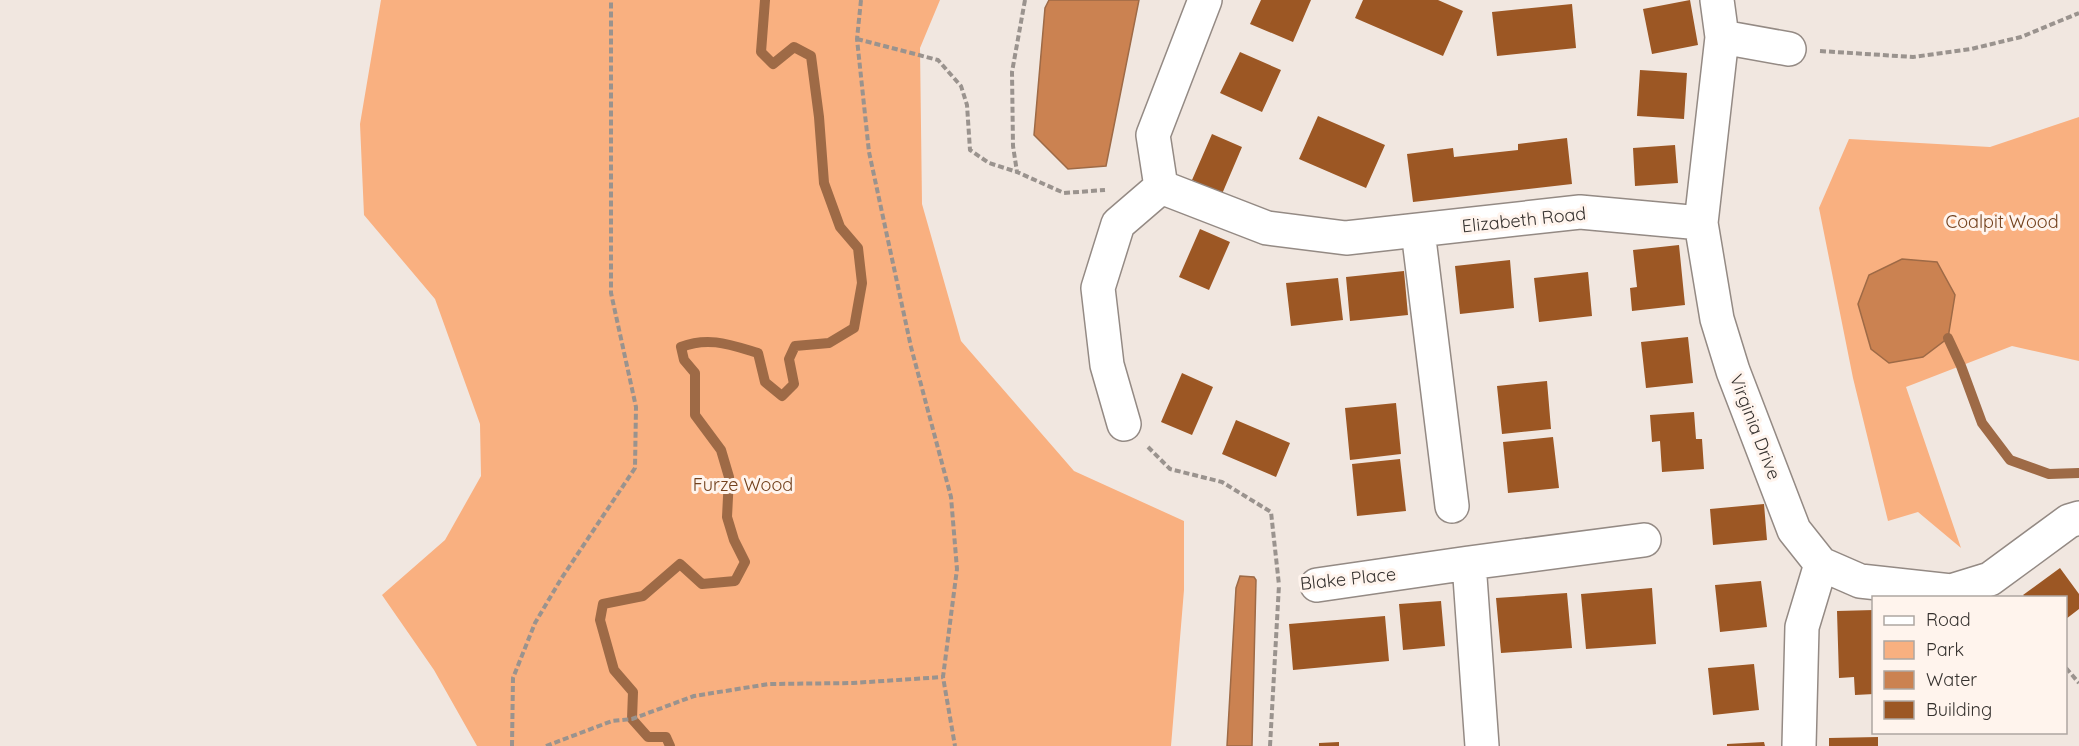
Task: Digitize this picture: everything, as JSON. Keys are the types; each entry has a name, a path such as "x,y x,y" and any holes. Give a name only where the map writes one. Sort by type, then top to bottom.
{"street":[{"path":"1124,424 1107,365 1098,288 1118,224 1161,187 1153,135 1205,0"},
{"name":"Virginia Drive","path":"1717,0 1722,37 1701,223 1717,319 1733,371 1794,530 1821,564 1860,581 1952,591 1974,591 2069,521 2079,518"},
{"path":"1722,37 1789,49"},
{"name":"Elizabeth Road","path":"1161,187 1267,228 1346,238 1580,212 1701,223"},
{"path":"1418,231 1452,506"},
{"name":"Blake Place","path":"1317,585 1644,540"},
{"path":"1469,563 1482,746"},
{"path":"1799,746 1802,627 1821,564"}],"path":[{"path":"512,746 513,678 535,623 561,579 635,468 636,406 611,293 611,0"},
{"path":"861,0 857,39 869,152 911,347 951,497 957,569 943,677 955,746"},
{"path":"1017,171 1013,146 1012,72 1025,0"},
{"path":"1789,49 1913,57 1971,49 2021,37 2079,13"},
{"path":"857,39 938,60 961,86 967,105 970,150 989,163 1017,171 1064,193 1107,190"},
{"path":"1124,424 1170,469 1222,482 1271,512 1279,585"},
{"name":"Blake Place","path":"1270,746 1279,585 1317,585"},
{"path":"2067,669 2079,683"},
{"path":"546,746 612,721 632,719 694,696 769,684 853,683 943,677"}],"green space":[{"name":"Furze Wood","path":"381,0 940,0 920,48 922,204 961,341 1074,471 1184,521 1184,590 1171,746 477,746 434,670 382,595 445,540 481,476 480,424 435,299 364,215 360,124"},
{"name":"Coalpit Wood","path":"2079,117 2079,361 2012,346 1906,387 1961,548 1918,512 1888,521 1853,378 1819,208 1849,139 1990,147"}],"water":[{"path":"1049,0 1139,0 1106,166 1068,169 1034,135 1045,8"},
{"path":"1902,259 1937,262 1955,295 1948,338 1923,357 1889,363 1871,349 1858,304 1869,275"},
{"path":"1240,576 1254,577 1256,580 1252,746 1227,746 1236,588"}],"building":[{"path":"1261,0 1311,0 1293,42 1250,24"},
{"path":"1363,0 1438,0 1463,11 1443,56 1355,18"},
{"path":"1690,0 1698,45 1652,54 1643,9"},
{"path":"1572,4 1576,48 1497,56 1492,12"},
{"path":"1240,52 1281,70 1262,112 1220,93"},
{"path":"1640,70 1687,73 1684,119 1637,116"},
{"path":"1318,116 1385,145 1366,188 1299,159"},
{"path":"1212,134 1242,147 1222,194 1192,180"},
{"path":"1567,138 1572,184 1413,202 1407,154 1453,148 1454,157 1518,150 1518,144"},
{"path":"1675,145 1678,183 1635,186 1633,148"},
{"path":"1200,229 1230,242 1209,290 1179,277"},
{"path":"1679,245 1685,305 1632,311 1630,288 1637,287 1633,250"},
{"path":"1510,260 1514,308 1460,314 1455,266"},
{"path":"1404,271 1408,315 1350,321 1346,277"},
{"path":"1588,272 1592,316 1539,322 1534,278"},
{"path":"1338,278 1343,320 1291,326 1286,283"},
{"path":"1688,337 1693,383 1646,388 1641,342"},
{"path":"1182,373 1213,387 1192,435 1161,422"},
{"path":"1547,381 1551,429 1502,434 1497,386"},
{"path":"1396,403 1401,454 1350,460 1345,408"},
{"path":"1694,412 1696,439 1702,439 1704,469 1662,472 1660,441 1652,442 1650,415"},
{"path":"1236,420 1290,443 1276,477 1222,454"},
{"path":"1553,437 1559,488 1508,493 1503,442"},
{"path":"1400,459 1406,511 1357,516 1352,464"},
{"path":"1764,504 1767,540 1713,545 1710,509"},
{"path":"2060,568 2079,594 2079,609 2067,618 2067,596 2023,595"},
{"path":"1761,581 1767,627 1720,632 1715,585"},
{"path":"1652,588 1656,644 1586,649 1581,594"},
{"path":"1567,593 1572,648 1501,653 1496,598"},
{"path":"1441,601 1445,646 1403,650 1399,604"},
{"path":"1872,610 1872,694 1855,695 1854,677 1839,678 1837,611"},
{"path":"1385,616 1389,661 1293,670 1289,624"},
{"path":"1754,664 1759,710 1713,715 1708,668"},
{"path":"1878,737 1878,746 1829,746 1829,738"},
{"path":"1339,742 1339,746 1319,746 1319,743"},
{"path":"1764,742 1765,746 1727,746 1727,744"}],"waterway":[{"path":"670,746 666,737 648,737 632,719 633,692 614,670 600,620 603,604 643,596 680,564 702,584 735,581 745,562 734,540 727,517 729,477 721,450 695,415 695,373 684,360 681,347 711,342 758,353 765,382 782,396 794,384 789,359 795,346 829,343 854,328 862,283 858,248 840,227 824,183 811,56 794,47 773,64 761,52 765,0"},
{"path":"1948,338 1982,423 2010,460 2049,474 2079,473"}]}
